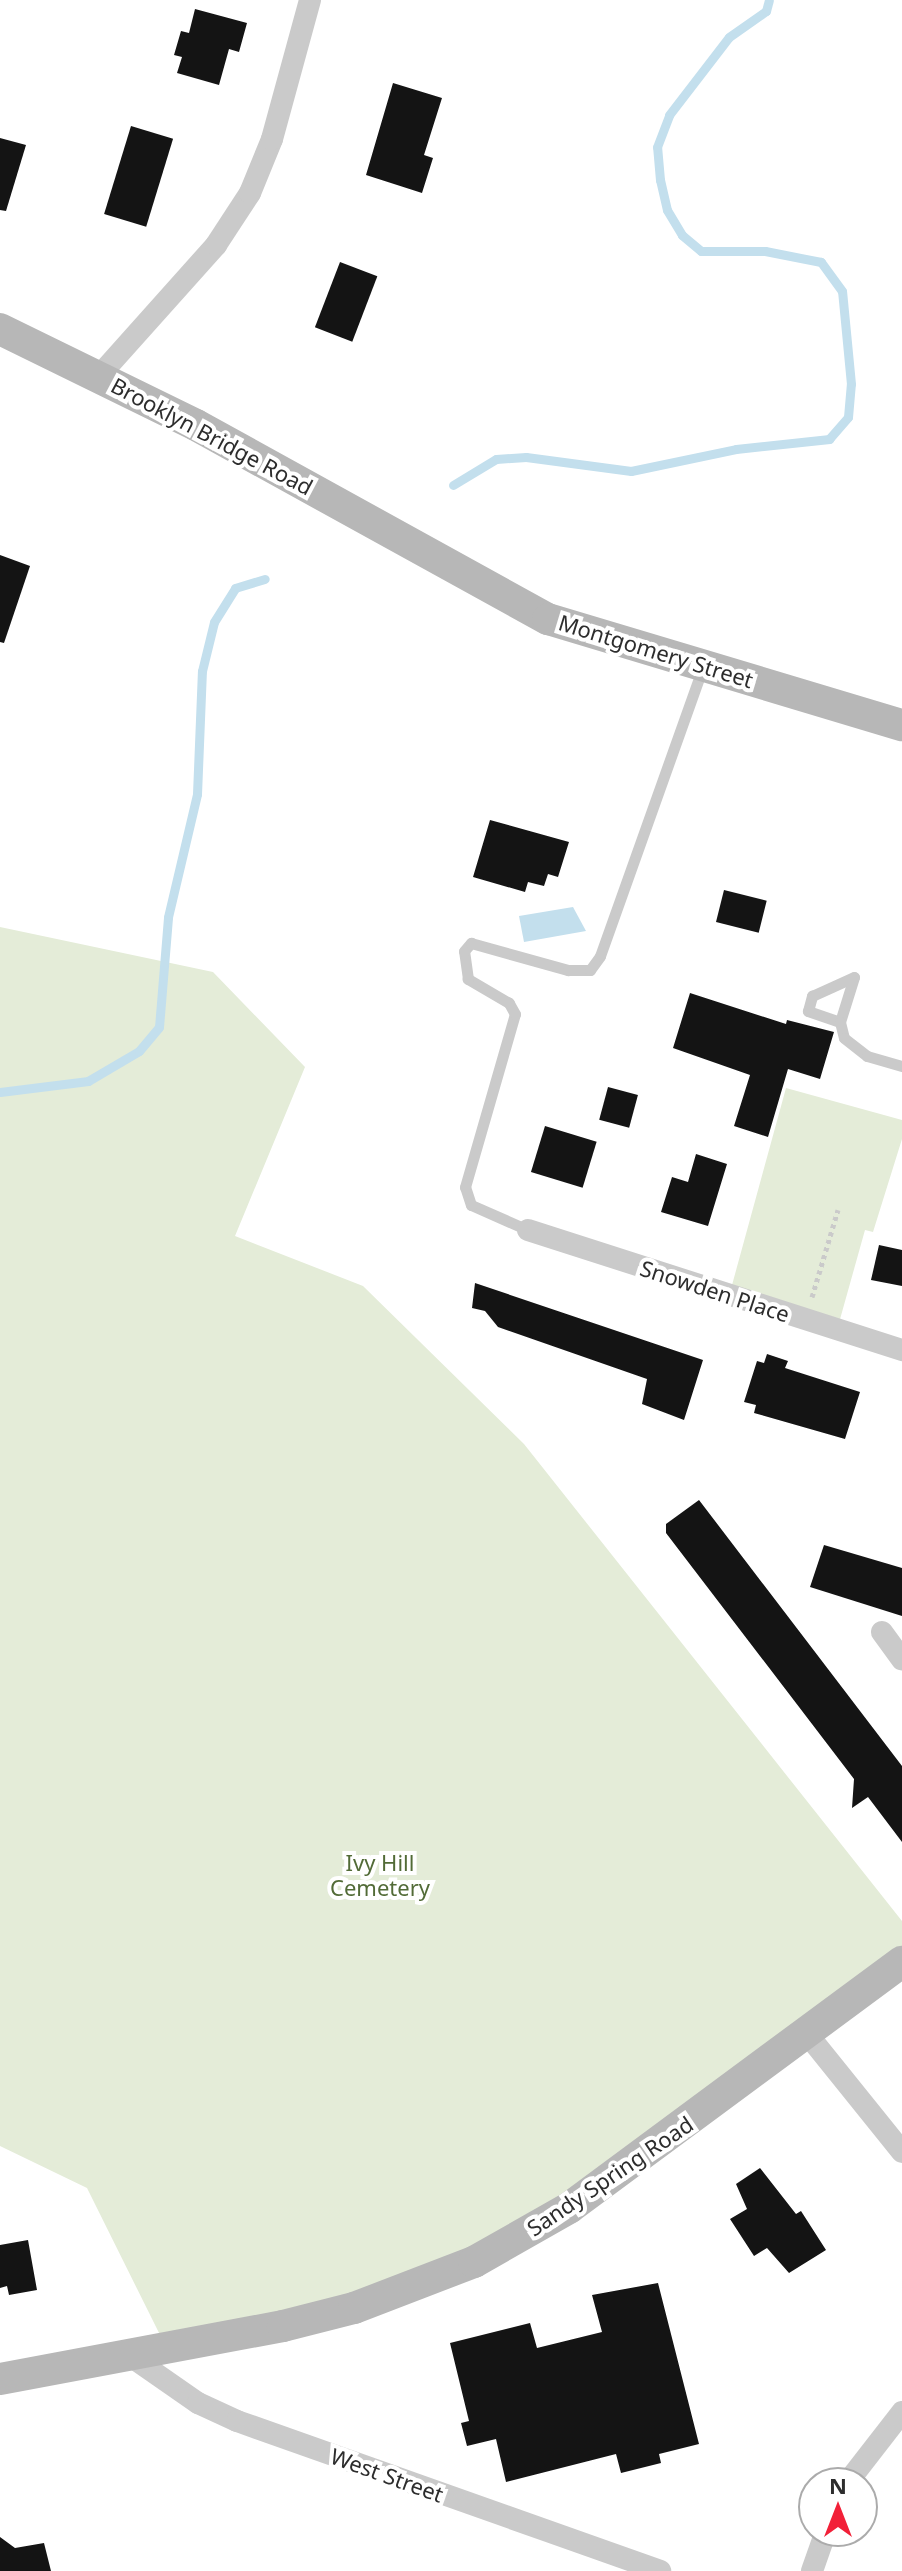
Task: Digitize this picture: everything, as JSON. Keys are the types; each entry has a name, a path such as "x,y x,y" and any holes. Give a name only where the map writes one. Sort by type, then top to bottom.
{"street":[{"path":"99,376 216,245 250,193 272,139 310,0"},
{"name":"Brooklyn Bridge Road","path":"0,329 99,376 419,551"},
{"name":"Montgomery Street","path":"419,551 548,619 902,725"},
{"name":"Snowden Place","path":"528,1230 902,1350"},
{"path":"882,1632 902,1660"},
{"name":"Sandy Spring Road","path":"0,2379 283,2326 354,2308 474,2262 569,2208 808,2035 902,1962"},
{"path":"808,2035 901,2146"},
{"name":"West Street","path":"126,2353 198,2403 237,2421 660,2571"},
{"path":"859,2467 902,2412"},
{"path":"812,2571 820,2547"}],"lane":[{"path":"528,1230 471,1205 465,1187 515,1014 509,1003 468,979 464,951 471,943 568,970 590,970 600,956 704,665"},
{"path":"840,1022 808,1011 812,996 854,977 840,1022 844,1038 867,1056 902,1066"}],"path":[{"path":"805,1321 838,1210"}],"green space":[{"name":"Ivy Hill Cemetery","path":"0,927 213,972 305,1067 235,1236 363,1286 524,1444 902,1921 902,1961 569,2208 393,2294 166,2347 87,2188 0,2146"},
{"path":"786,1088 902,1120 902,1139 873,1232 865,1230 837,1330 729,1296"}],"water":[{"path":"573,907 586,931 524,942 519,916"}],"building":[{"path":"195,9 247,23 239,52 229,49 219,85 177,73 182,57 174,55 181,31 189,33"},
{"path":"393,83 442,98 424,155 433,158 422,193 366,175"},
{"path":"131,126 173,139 146,227 104,214"},
{"path":"0,138 26,145 6,211 0,210"},
{"path":"340,262 377,276 352,342 315,327"},
{"path":"0,555 30,566 4,643 0,642"},
{"path":"490,820 569,842 558,877 548,874 544,886 528,882 525,892 473,877"},
{"path":"724,890 767,901 759,933 716,922"},
{"path":"690,993 786,1024 787,1020 834,1032 820,1079 788,1069 768,1137 734,1126 750,1075 673,1048"},
{"path":"608,1087 638,1095 629,1128 599,1120"},
{"path":"545,1126 597,1142 583,1188 531,1172"},
{"path":"696,1154 727,1164 708,1226 661,1212 672,1177 688,1182"},
{"path":"879,1245 902,1250 902,1286 871,1280"},
{"path":"475,1283 703,1360 684,1420 642,1404 647,1379 498,1327 485,1311 472,1308"},
{"path":"767,1354 788,1361 785,1368 860,1392 845,1439 754,1413 756,1405 744,1402 757,1361 764,1363"},
{"path":"699,1500 902,1766 902,1842 868,1797 852,1808 854,1779 666,1533 666,1524"},
{"path":"824,1545 902,1568 902,1616 810,1587"},
{"path":"760,2168 796,2214 801,2211 826,2250 789,2273 767,2248 754,2256 730,2219 747,2209 736,2184"},
{"path":"28,2240 37,2290 9,2295 7,2286 0,2288 0,2245"},
{"path":"658,2283 699,2444 659,2454 661,2463 621,2473 616,2454 506,2482 496,2439 467,2446 461,2423 469,2421 450,2343 530,2323 537,2348 602,2332 592,2295"},
{"path":"0,2537 15,2548 44,2543 51,2571 0,2571"}],"waterway":[{"path":"453,485 496,459 526,457 631,471 736,449 829,439 848,417 851,384 842,291 821,262 765,251 701,251 682,235 667,210 660,180 657,147 669,115 729,37 766,11 769,0"},
{"path":"0,1092 88,1081 139,1051 159,1027 168,917 197,794 202,671 214,622 235,588 265,579"}]}
